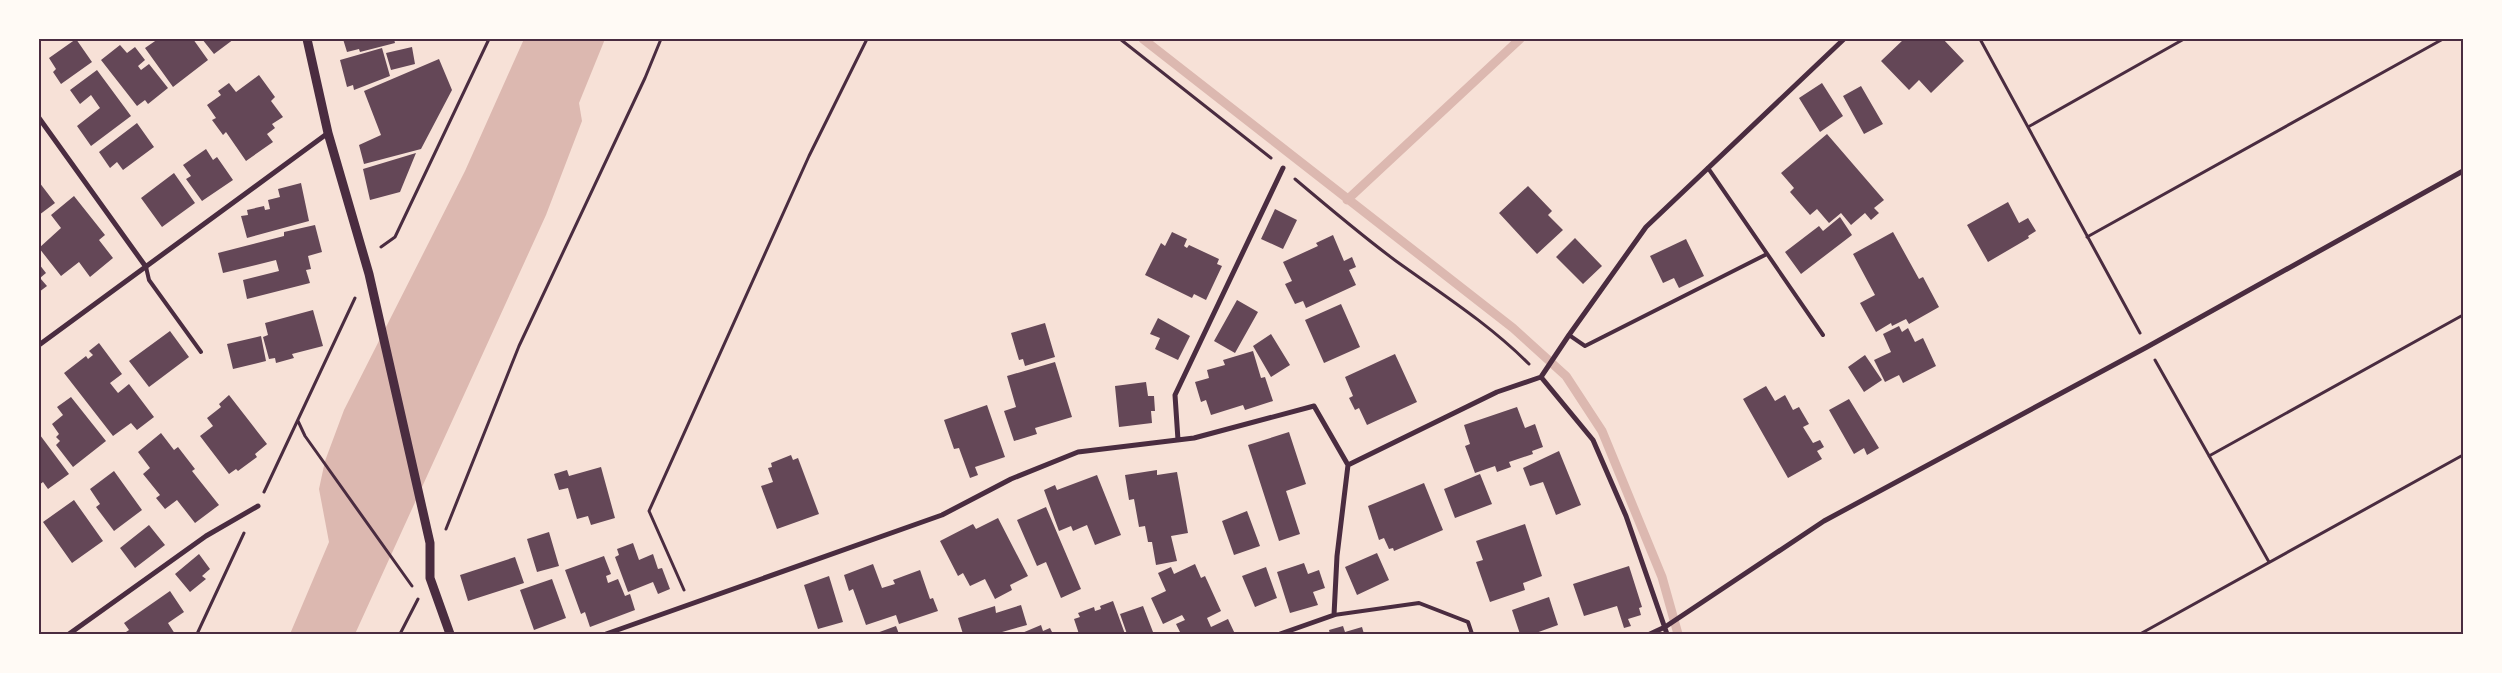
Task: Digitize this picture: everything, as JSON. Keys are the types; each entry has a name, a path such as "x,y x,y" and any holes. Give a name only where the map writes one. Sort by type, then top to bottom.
{"street":[{"path":"307,39 328,133 373,291 430,543 430,578 450,634"},
{"path":"1348,465 1497,392 1541,377 1568,335 1646,227 1844,39"},
{"path":"39,118 146,267"},
{"path":"39,345 328,133"},
{"path":"1178,440 1175,395 1283,168"},
{"path":"1650,634 1665,627 1824,521 2147,347 2463,171"},
{"path":"1541,377 1593,440 1626,516 1667,634"},
{"path":"606,634 942,515 1011,479 1078,452 1178,440 1314,406 1348,465 1337,556 1334,615 1280,634"},
{"path":"69,634 206,536 258,506"}],"lane":[{"path":"1708,168 1823,335"},
{"path":"1568,335 1585,346 1767,254"},
{"path":"146,267 149,280 201,352"},
{"path":"1334,615 1419,603 1468,622 1472,634"}],"path":[{"path":"365,259 395,237 489,39"},
{"path":"444,536 519,346 645,78 661,39"},
{"path":"690,604 648,511 809,156 867,39"},
{"path":"1120,39 1283,168 1335,214 1468,311 1510,346 1541,377"},
{"path":"1980,39 2147,347 2269,562"},
{"path":"2028,127 2184,39"},
{"path":"2087,237 2443,39"},
{"path":"197,634 350,306 369,274"},
{"path":"2209,456 2463,315"},
{"path":"298,421 305,436 419,597"},
{"path":"2140,634 2463,456"},
{"path":"400,634 430,578"}],"shaded area":[{"path":"524,39 605,39 579,103 582,121 546,215 355,634 290,634 329,542 319,489 325,461 344,410 465,171"}],"building":[{"path":"76,39 92,62 61,84 53,72 56,69 49,58"},
{"path":"158,39 193,39 208,60 173,87 145,48"},
{"path":"202,39 234,39 214,54"},
{"path":"343,39 394,39 395,43 360,52 359,49 347,52"},
{"path":"1904,39 1943,39 1964,61 1931,93 1919,80 1909,90 1881,61"},
{"path":"120,45 127,53 135,47 145,60 138,66 141,70 149,64 168,88 148,104 145,100 137,106 101,60"},
{"path":"412,47 415,64 391,70 386,53"},
{"path":"382,48 390,76 354,90 353,85 347,87 340,60"},
{"path":"439,59 452,90 421,149 364,164 359,145 381,135 364,91"},
{"path":"97,70 131,116 91,146 77,126 100,108 91,95 80,104 70,90"},
{"path":"259,75 275,97 271,101 283,117 272,124 275,128 267,134 273,142 246,161 226,132 223,135 212,120 216,118 207,105 221,95 218,91 229,83 236,92"},
{"path":"1822,83 1843,116 1820,132 1799,98"},
{"path":"1861,86 1883,124 1864,134 1843,96"},
{"path":"137,123 154,147 123,170 117,162 110,168 99,152"},
{"path":"1827,134 1884,200 1874,208 1879,213 1871,220 1865,213 1851,225 1841,213 1829,223 1817,209 1810,215 1790,192 1794,188 1781,173"},
{"path":"206,149 213,160 217,157 233,180 202,201 186,179 191,176 183,165"},
{"path":"416,153 400,192 370,200 363,169"},
{"path":"174,173 195,203 162,227 141,198"},
{"path":"39,182 55,203 39,215"},
{"path":"301,183 309,221 247,238 241,216 248,215 247,210 264,206 265,210 270,209 268,200 280,197 278,189"},
{"path":"1528,186 1552,211 1548,215 1563,230 1537,254 1499,213"},
{"path":"74,196 105,235 99,240 113,258 90,277 79,262 61,276 39,248 61,228 51,215"},
{"path":"2008,202 2019,223 2028,218 2036,231 2028,236 2029,238 1988,262 1967,225"},
{"path":"1275,209 1297,220 1283,249 1261,239"},
{"path":"1840,217 1852,235 1801,274 1785,252 1819,226 1823,231"},
{"path":"315,225 322,252 308,256 311,269 306,270 310,283 247,299 243,280 279,271 276,260 223,273 218,253 284,236 284,232"},
{"path":"1172,232 1187,239 1184,246 1187,248 1189,245 1219,259 1217,264 1222,266 1206,300 1194,294 1192,298 1145,275 1161,243 1165,246"},
{"path":"1893,232 1919,279 1923,277 1939,307 1909,324 1906,319 1892,326 1891,323 1876,332 1860,303 1875,295 1853,254"},
{"path":"1333,235 1344,261 1352,257 1356,267 1349,270 1356,285 1306,308 1303,301 1295,304 1285,284 1292,281 1283,262 1318,246 1316,243"},
{"path":"1575,238 1602,266 1583,284 1556,257"},
{"path":"1686,239 1704,276 1679,288 1674,278 1663,283 1650,256"},
{"path":"39,264 46,273 40,278 47,286 39,292"},
{"path":"1237,300 1258,312 1235,353 1214,341"},
{"path":"1341,304 1360,347 1324,363 1305,320"},
{"path":"313,310 323,346 292,354 294,358 276,363 275,358 269,359 263,337 268,335 265,323"},
{"path":"1158,318 1190,336 1178,360 1155,349 1160,338 1150,334"},
{"path":"1045,323 1055,357 1025,366 1023,359 1019,360 1011,333"},
{"path":"1899,326 1902,332 1908,328 1915,342 1923,338 1936,366 1903,383 1899,375 1885,382 1874,360 1891,352 1883,334"},
{"path":"170,331 189,357 149,387 129,361"},
{"path":"1271,334 1290,365 1271,377 1253,346"},
{"path":"261,336 266,361 233,369 227,344"},
{"path":"99,343 122,374 110,383 118,393 129,384 154,417 137,430 131,423 113,436 64,373 86,356 88,359 93,355 89,351"},
{"path":"1253,351 1261,378 1265,377 1273,401 1245,410 1243,405 1211,415 1206,400 1201,402 1195,382 1209,378 1207,370 1225,365 1223,360"},
{"path":"1395,354 1417,402 1367,425 1359,408 1355,410 1349,398 1353,396 1345,377"},
{"path":"1865,355 1882,380 1864,392 1848,367"},
{"path":"1055,362 1072,417 1035,428 1037,434 1014,441 1004,411 1016,407 1007,376"},
{"path":"1146,382 1148,396 1154,396 1155,411 1151,411 1152,423 1119,427 1115,386"},
{"path":"1766,386 1775,401 1785,395 1793,410 1799,407 1809,424 1803,427 1813,443 1820,440 1824,447 1817,451 1822,459 1788,478 1743,399"},
{"path":"229,395 267,444 255,454 257,457 238,471 236,469 229,474 200,436 213,426 207,418 221,407 219,404"},
{"path":"71,397 106,441 73,467 56,445 60,441 56,437 59,434 52,424 63,415 57,407"},
{"path":"1849,399 1879,448 1867,455 1864,448 1854,454 1829,410"},
{"path":"987,405 1005,457 975,467 978,475 970,478 959,448 954,449 944,420"},
{"path":"1517,407 1525,428 1535,424 1543,447 1532,451 1533,454 1509,462 1511,467 1497,472 1495,466 1475,473 1465,446 1470,444 1464,425"},
{"path":"1289,432 1306,484 1286,491 1300,534 1279,541 1248,445"},
{"path":"161,433 174,450 178,447 195,469 192,471 219,505 195,523 177,500 165,509 156,498 160,495 143,474 150,468 138,452"},
{"path":"40,435 69,474 48,489 43,482 39,485"},
{"path":"1559,451 1581,505 1556,515 1543,482 1530,486 1523,468"},
{"path":"791,455 793,460 798,458 819,514 777,529 761,486 773,482 768,468 772,467 771,463"},
{"path":"601,467 615,518 591,525 588,516 577,519 568,488 559,490 554,474 567,470 569,476"},
{"path":"1157,470 1157,475 1177,472 1188,533 1171,536 1177,561 1156,565 1152,542 1148,542 1145,526 1139,527 1134,499 1129,500 1125,475"},
{"path":"114,471 142,510 114,531 96,507 100,504 90,489"},
{"path":"1480,474 1492,504 1455,518 1444,489"},
{"path":"1097,475 1121,535 1095,545 1087,525 1073,531 1071,526 1059,531 1044,490 1055,485 1057,490"},
{"path":"1424,483 1443,530 1394,551 1393,548 1389,549 1384,538 1379,540 1368,506"},
{"path":"74,500 103,541 72,563 43,522"},
{"path":"1046,507 1081,589 1061,598 1046,562 1037,566 1017,520"},
{"path":"1247,511 1260,546 1234,555 1222,521"},
{"path":"998,518 1028,576 1010,585 1012,590 995,599 985,579 970,586 963,573 958,576 940,541 973,524 976,529"},
{"path":"1525,524 1542,576 1523,583 1525,590 1490,602 1476,562 1483,560 1476,541"},
{"path":"149,525 165,545 135,568 120,548"},
{"path":"549,532 559,566 537,572 527,539"},
{"path":"633,543 639,560 653,554 658,569 662,568 670,589 658,594 653,582 628,592 615,557 619,555 617,549"},
{"path":"1377,553 1389,580 1357,595 1345,567"},
{"path":"199,554 210,569 202,576 206,579 190,592 175,574"},
{"path":"604,556 611,574 606,576 608,583 618,579 625,596 630,594 635,610 590,627 585,612 581,614 565,570"},
{"path":"515,557 524,583 468,601 460,575"},
{"path":"1304,563 1308,574 1319,570 1325,588 1313,592 1318,605 1290,613 1277,572"},
{"path":"873,564 882,588 895,584 893,580 920,570 930,599 933,598 938,611 899,624 896,615 866,625 853,589 849,591 844,575"},
{"path":"1195,564 1201,578 1205,576 1221,611 1207,618 1211,627 1228,619 1235,634 1181,634 1176,624 1185,620 1182,615 1163,624 1151,598 1166,591 1158,573 1171,567 1174,574"},
{"path":"1629,566 1642,607 1639,608 1641,615 1628,619 1631,626 1624,628 1617,606 1584,616 1573,584"},
{"path":"1266,567 1277,598 1255,607 1242,576"},
{"path":"829,576 843,622 818,629 804,585"},
{"path":"552,579 566,618 534,630 520,590"},
{"path":"170,591 184,612 168,623 175,634 123,634 129,630 124,623"},
{"path":"1549,597 1558,625 1533,634 1520,634 1512,610"},
{"path":"1113,601 1125,634 1079,634 1074,619 1080,617 1078,613 1094,607 1095,611 1101,609 1100,606"},
{"path":"1021,605 1027,625 995,634 963,634 958,618 995,606 996,613"},
{"path":"1143,606 1153,632 1127,634 1120,614"},
{"path":"1041,625 1043,631 1050,628 1053,634 1022,633"},
{"path":"896,626 899,634 874,634"},
{"path":"1343,626 1345,632 1362,627 1364,634 1330,634 1329,630"}],"waterway":[{"path":"1143,39 1513,328 1566,376 1602,431 1662,577 1678,634"},
{"path":"1347,200 1520,39"}]}
